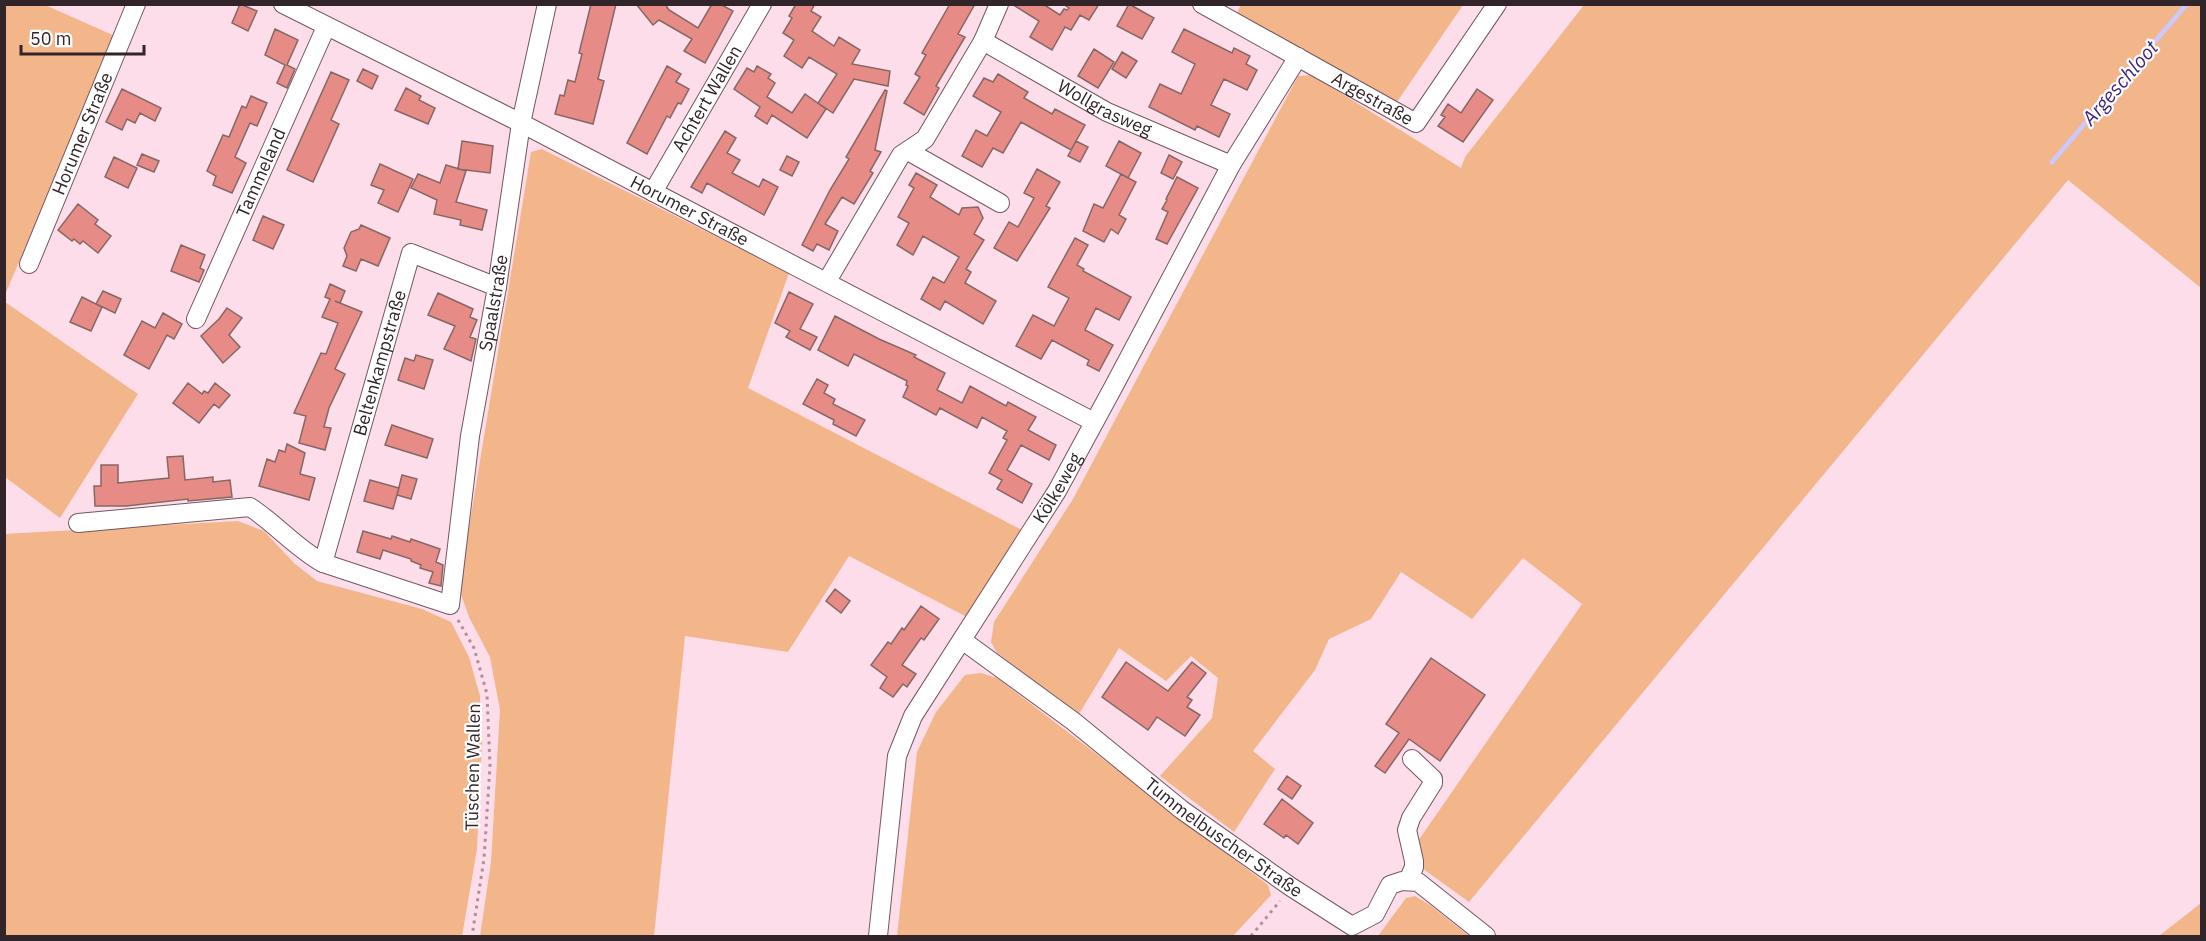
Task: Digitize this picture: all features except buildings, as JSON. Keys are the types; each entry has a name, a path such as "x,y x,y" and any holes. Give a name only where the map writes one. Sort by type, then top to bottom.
{"street":[{"name":"Horumer Straße","path":"29,264 136,4"},
{"name":"Horumer Straße","path":"283,4 521,123 1094,422"},
{"name":"Spaalstraße","path":"450,605 470,436 497,287 521,123 547,4"},
{"name":"Achtert Wallen","path":"653,192 762,4"},
{"path":"827,281 901,155 925,139 983,41 999,4"},
{"name":"Argestraße","path":"1202,4 1416,123 1497,4"},
{"name":"Tammeland","path":"196,319 326,27"},
{"name":"Wollgrasweg","path":"983,41 1107,112 1231,165"},
{"name":"Kölkeweg","path":"878,936 897,756 913,716 1056,491 1231,165 1298,57"},
{"path":"909,151 1000,202"},
{"name":"Beltenkampstraße","path":"323,563 411,253 497,287"},
{"path":"78,523 250,507 269,519 306,554 323,563 450,605"},
{"name":"Tummelbuscher Straße","path":"962,640 1073,721 1182,810 1291,887 1352,926 1374,914 1390,885 1408,881"},
{"path":"1412,759 1433,779 1433,783 1411,818 1407,830 1414,861 1408,881 1418,882 1486,936"}],"path":[{"name":"Tüschen Wallen","path":"450,605 474,648 487,694 490,766 484,859 472,936"},
{"path":"1251,936 1291,887"}],"shaded area":[{"path":"1241,4 1463,5 1397,102 1237,13"},
{"path":"5,5 45,5 115,36 5,295"},
{"path":"1584,5 2201,5 2201,288 2068,180 1469,902 1422,868 1418,841 1582,604 1523,558 1472,619 1401,572 1371,619 1329,639 1315,670 1253,751 1275,769 1234,832 1160,776 1212,718 1218,678 1191,656 1166,681 1119,648 1079,714 997,653 991,642 994,622 1073,499 1298,76 1312,75 1461,168 1465,157"},
{"path":"542,149 789,273 748,388 1024,531 967,617 849,556 788,652 685,636 654,936 480,936 491,862 500,710 490,657 469,617 459,588 531,152"},
{"path":"5,302 138,394 60,518 5,477"},
{"path":"238,521 264,531 295,564 317,581 422,609 451,622 469,657 480,696 482,743 477,849 462,936 5,936 4,534"},
{"path":"981,673 997,678 1268,885 1271,895 1233,936 897,936 917,752 936,712 965,675"},
{"path":"1415,896 1469,936 1378,936 1406,898"},
{"path":"2201,903 2201,936 2159,936"}],"waterway":[{"name":"Argeschloot","path":"2052,162 2187,4"}]}
